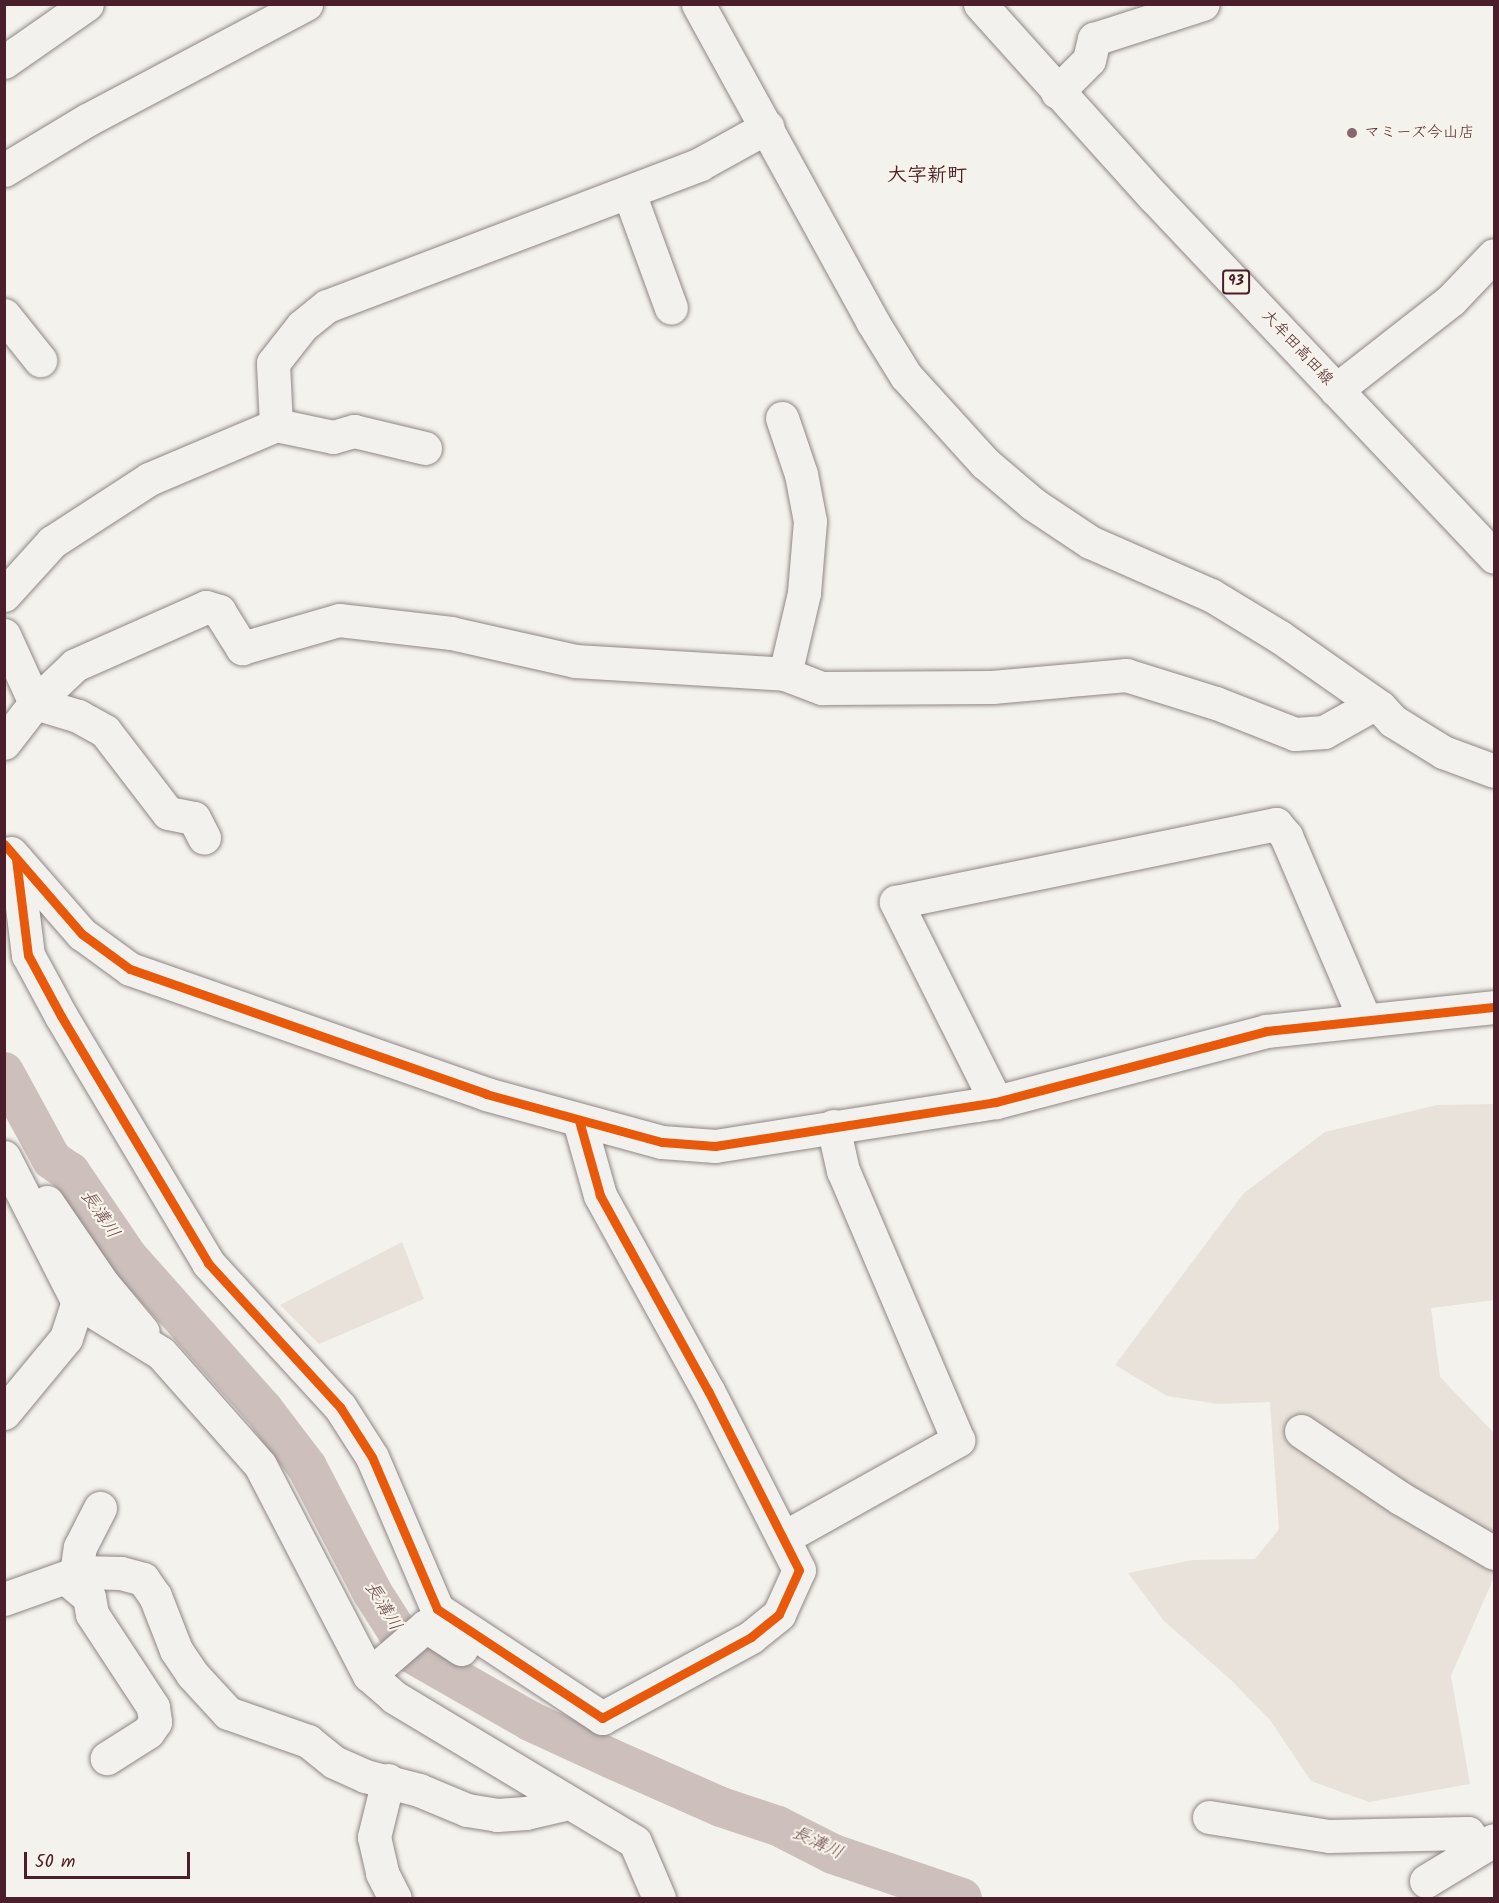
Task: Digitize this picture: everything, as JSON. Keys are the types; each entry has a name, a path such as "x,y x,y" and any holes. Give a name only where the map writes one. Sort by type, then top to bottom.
{"street":[{"path":"4,62 87,4"},
{"path":"4,170 87,120 306,4"},
{"path":"698,4 872,321 906,376 985,463 1033,504 1090,542 1211,595 1290,643 1380,706 1393,721 1443,752 1494,771"},
{"name":"大牟田高田線","path":"980,4 1057,92 1494,557"},
{"path":"1057,92 1089,60 1094,39 1203,4"},
{"path":"276,425 273,363 302,326 327,306 629,193 700,164 767,127"},
{"path":"629,193 671,308"},
{"path":"1336,390 1451,300 1494,255"},
{"path":"4,315 40,360"},
{"path":"782,418 801,474 810,521 804,593 785,674"},
{"path":"4,595 52,542 149,479 276,425 333,436 354,431 425,448"},
{"path":"4,742 35,703 75,665 206,607 219,611 242,648 339,620 451,633 575,661 785,674 822,688 992,687 1126,675 1216,703 1295,734 1324,732 1367,708"},
{"path":"4,635 35,703 78,716 105,731 168,813 194,818 204,838"},
{"path":"996,1102 896,902 1275,824 1286,836 1364,1018"},
{"path":"10,851 28,955 208,1263 340,1407 372,1457 437,1609 602,1718 751,1637 779,1614 799,1570 708,1391 600,1195 579,1121"},
{"path":"10,851 82,934 130,969 486,1094 662,1142 715,1146 996,1102 1266,1031 1364,1018 1494,1007"},
{"path":"783,1538 958,1440 843,1171 834,1126"},
{"path":"4,1142 103,1284 260,1465 394,1697 635,1842 659,1899"},
{"path":"4,1157 78,1302 161,1353"},
{"path":"4,1413 66,1338 78,1302"},
{"path":"1301,1431 1400,1498 1494,1553"},
{"path":"71,1576 80,1547 100,1508"},
{"path":"4,1599 71,1576 121,1573 143,1580 155,1596 176,1650 228,1713 308,1741 334,1762 365,1776 388,1780 467,1810 497,1815 569,1803"},
{"path":"71,1576 89,1597 92,1614 153,1707 155,1722 148,1732 107,1758"},
{"path":"376,1669 426,1626 473,1657 494,1647"},
{"path":"388,1780 374,1837 382,1873 395,1899"},
{"path":"1209,1817 1329,1836 1468,1833 1487,1844 1426,1881"}],"shaded area":[{"path":"1494,1104 1494,1300 1431,1308 1440,1377 1494,1433 1494,1577 1451,1676 1470,1784 1369,1802 1311,1781 1270,1720 1231,1680 1164,1621 1128,1573 1193,1560 1255,1559 1279,1529 1270,1402 1218,1404 1167,1396 1115,1365 1244,1193 1325,1132 1437,1105"},
{"path":"402,1242 424,1299 319,1344 280,1305"}],"waterway":[{"name":"長溝川","path":"4,1072 52,1160 70,1172 127,1256 263,1409 307,1467 372,1592 411,1653 530,1721 610,1758 721,1807 778,1826 833,1854 962,1898"}],"cycle path":[{"path":"4,844 82,934 130,969 486,1094 662,1142 715,1146 996,1102 1266,1031 1494,1007"},
{"path":"16,859 28,955 61,1016 208,1263 340,1407 372,1457 437,1609 602,1718 751,1637 779,1614 799,1570 708,1391 600,1195 579,1121"}],"place":[{"name":"マミーズ今山店","path":"1352,133"}],"district":[{"name":"大字新町","path":"927,176"}]}
